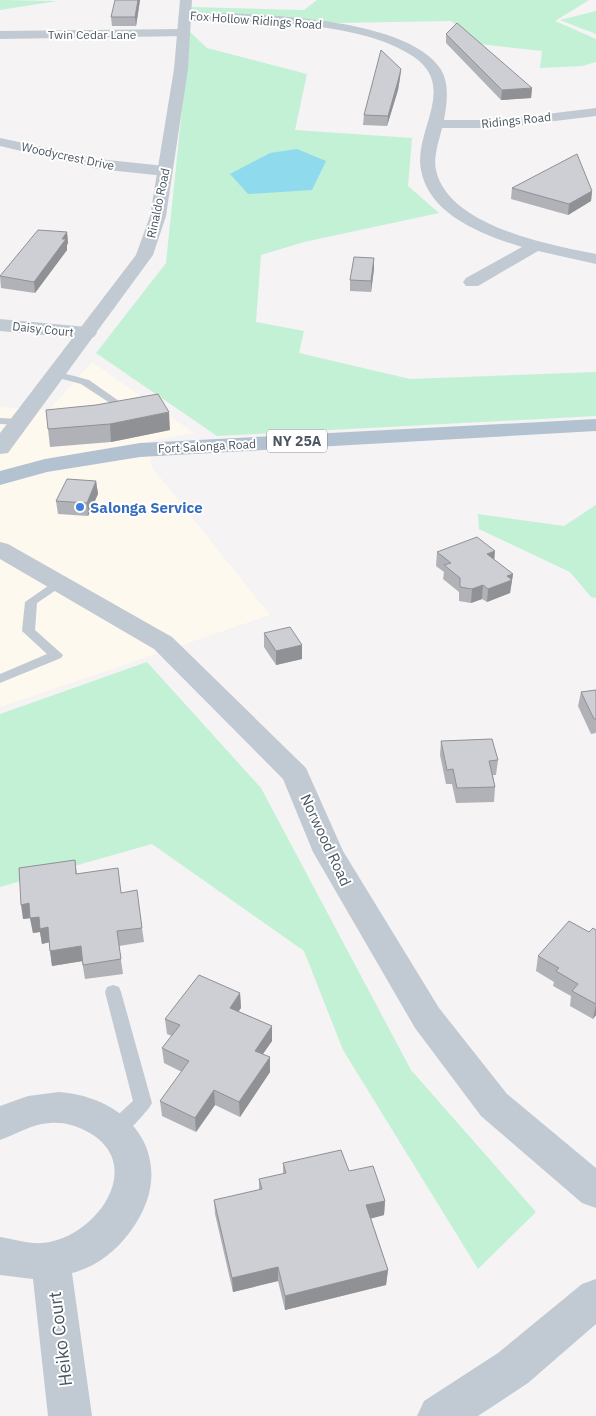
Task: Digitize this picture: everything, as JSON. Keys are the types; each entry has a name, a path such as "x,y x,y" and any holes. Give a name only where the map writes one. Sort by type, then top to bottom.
{"main road":[{"name":"Fort Salonga Road","path":"0,478 45,466 140,450 596,425"}],"street":[{"name":"Rinaldo Road","path":"0,448 10,421 55,374 144,255 158,216 181,69 185,8"},
{"name":"Fox Hollow Ridings Road","path":"185,8 329,25 376,36 403,46 433,68 440,82 436,124 428,169 433,184 448,206 494,231 535,246 596,259"},
{"name":"Twin Cedar Lane","path":"0,35 183,33"},
{"name":"Ridings Road","path":"436,124 497,124 596,112"},
{"name":"Woodycrest Drive","path":"0,142 98,164 165,170"},
{"path":"472,282 535,246"},
{"name":"Daisy Court","path":"0,325 86,333"},
{"name":"Norwood Road","path":"0,549 163,643 296,775 328,852 426,1018 494,1104 596,1191"},
{"path":"0,1124 9,1118 38,1108 67,1107 94,1114 116,1129 128,1148 134,1170 132,1194 121,1217 103,1238 79,1254 51,1262 19,1262 0,1256"},
{"name":"Heiko Court","path":"51,1262 70,1416"},
{"path":"439,1416 513,1368 596,1298"}],"lane":[{"path":"55,374 85,382 124,408 106,412"},
{"path":"0,679 56,655 28,631 31,602 58,583"},
{"path":"113,992 143,1103 116,1129"}],"shaded area":[{"path":"92,362 194,433 150,441 151,466 270,615 0,707 0,407 49,410"}],"green space":[{"path":"0,0 57,1 0,10"},
{"path":"317,0 589,0 555,21 596,39 596,62 582,66 540,68 542,51 480,44 451,21 334,23 191,12 191,7 304,10"},
{"path":"596,11 596,34 560,20"},
{"path":"190,32 207,48 307,74 295,130 412,138 408,186 439,213 304,242 261,255 256,322 304,331 299,353 410,379 596,372 596,416 217,436 96,353 166,263"},
{"path":"596,505 596,598 591,597 570,572 479,529 478,514 564,526"},
{"path":"147,662 261,788 411,1070 536,1212 478,1269 343,1050 304,951 152,844 0,887 0,714"}],"water":[{"path":"297,149 326,161 312,190 248,194 230,174 270,153"}],"building":[{"path":"115,0 138,0 135,17 111,17"},
{"path":"457,23 532,88 502,90 446,34"},
{"path":"381,50 401,69 398,81 388,116 364,115"},
{"path":"577,154 592,191 569,204 512,188"},
{"path":"38,230 67,232 62,239 66,239 34,282 0,276"},
{"path":"354,257 374,258 371,281 350,280"},
{"path":"158,394 169,412 110,424 48,429 46,410 96,405"},
{"path":"67,479 96,481 87,503 56,501"},
{"path":"477,537 495,551 487,554 513,574 507,576 512,580 488,589 483,585 472,589 460,587 460,578 444,565 451,563 437,552"},
{"path":"290,627 302,645 276,651 264,633"},
{"path":"596,690 596,719 594,719 581,692"},
{"path":"492,739 498,760 489,761 495,787 457,788 453,769 447,770 441,741"},
{"path":"75,860 76,874 118,868 121,893 137,890 142,928 117,931 121,959 83,965 81,946 50,951 48,927 40,929 39,917 30,918 29,903 21,905 19,868"},
{"path":"569,921 589,932 593,928 596,930 596,1004 572,991 578,984 556,971 559,968 538,956"},
{"path":"199,975 240,993 230,1008 272,1026 255,1051 270,1057 239,1102 214,1090 195,1118 160,1101 189,1061 162,1048 180,1025 165,1019"},
{"path":"341,1150 349,1171 373,1166 385,1201 366,1205 388,1270 285,1296 278,1267 232,1278 214,1200 262,1189 259,1179 286,1173 283,1163"}],"place":[{"name":"Salonga Service","path":"80,507"}]}
